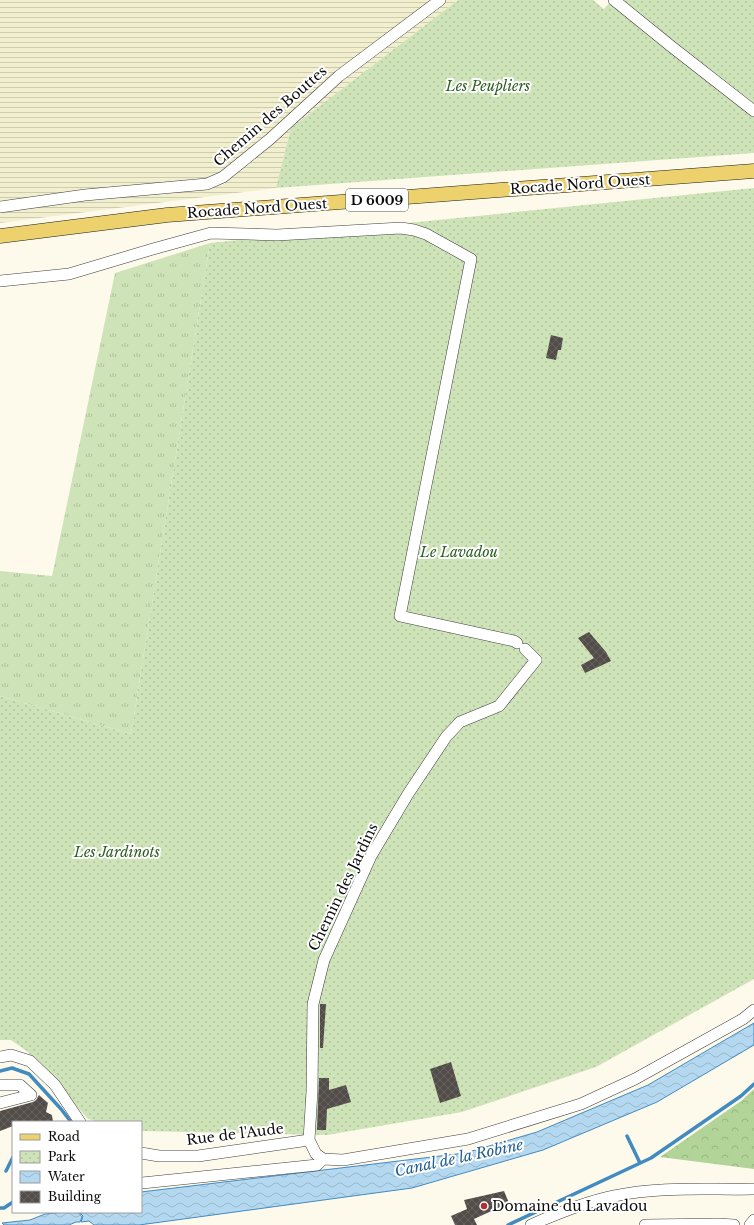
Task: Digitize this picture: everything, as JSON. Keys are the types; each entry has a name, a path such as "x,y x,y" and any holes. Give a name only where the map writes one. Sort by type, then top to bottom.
{"main road":[{"name":"Rocade Nord Ouest","path":"0,236 167,215 754,171"}],"street":[{"name":"Chemin des Bouttes","path":"0,207 85,195 207,184 224,177 270,139 339,76 440,0"},
{"path":"614,0 754,111"},
{"name":"Chemin des Jardins","path":"0,281 69,274 211,233 277,235 401,228 426,234 471,259 400,616 514,640 536,660 499,706 460,722 446,737 408,794 371,856 324,960 313,1004 312,1091 309,1140"},
{"path":"309,1140 316,1154 323,1159 344,1160 468,1139 581,1104 635,1078 743,1019 754,1010"},
{"path":"0,1056 11,1055 30,1061 55,1085 79,1121"},
{"path":"0,1085 20,1085 31,1095 0,1103"},
{"name":"Rue de l'Aude","path":"142,1153 159,1156 198,1156 309,1140"},
{"path":"142,1183 317,1165 323,1159"},
{"path":"531,1225 558,1212 614,1196 634,1192 665,1190 754,1189"},
{"path":"750,1225 754,1220"},
{"path":"645,1225 734,1225"}],"shaded area":[{"path":"0,0 458,0 291,128 276,188 0,223"}],"green space":[{"name":"Les Peupliers","path":"458,0 593,0 604,9 612,0 754,0 754,153 276,188 291,128"},
{"name":"Le Lavadou","path":"754,188 754,979 596,1067 462,1112 327,1135 142,1131 142,1121 96,1121 88,1119 28,1052 11,1040 0,1040 0,696 131,734 210,243"},
{"path":"210,243 131,734 0,696 0,571 52,576 115,273"},
{"path":"754,1089 754,1169 660,1157 741,1101"}],"water":[{"name":"Canal de la Robine","path":"754,1023 754,1045 657,1102 543,1150 412,1188 139,1225 94,1225 89,1221 81,1222 83,1216 80,1213 142,1213 142,1192 465,1153 537,1132 648,1085"},
{"path":"79,1213 82,1217 80,1222 69,1225 4,1225 2,1223 30,1220 45,1214"}],"building":[{"path":"551,335 563,338 561,350 558,350 556,360 546,358"},
{"path":"589,632 606,652 611,661 585,673 581,665 594,658 578,638"},
{"path":"320,1004 326,1004 323,1048 320,1048"},
{"path":"451,1062 461,1096 440,1103 430,1069"},
{"path":"319,1078 329,1078 329,1090 346,1085 351,1102 327,1109 326,1130 317,1130"},
{"path":"39,1095 48,1103 46,1112 52,1115 53,1121 12,1121 12,1126 0,1131 0,1111 36,1100"},
{"name":"Domaine du Lavadou","path":"504,1191 509,1203 474,1219 477,1225 455,1225 451,1216 467,1209 464,1200"}],"waterway":[{"path":"0,1071 12,1068 29,1074 70,1121"},
{"path":"508,1225 651,1158 741,1096 754,1084"},
{"path":"627,1136 640,1163"},
{"path":"6,1171 12,1159"},
{"path":"0,1208 4,1208 12,1203"}],"place":[{"name":"Domaine du Lavadou","path":"484,1206"}],"park label":[{"name":"Les Jardinots","path":"117,852"}]}
